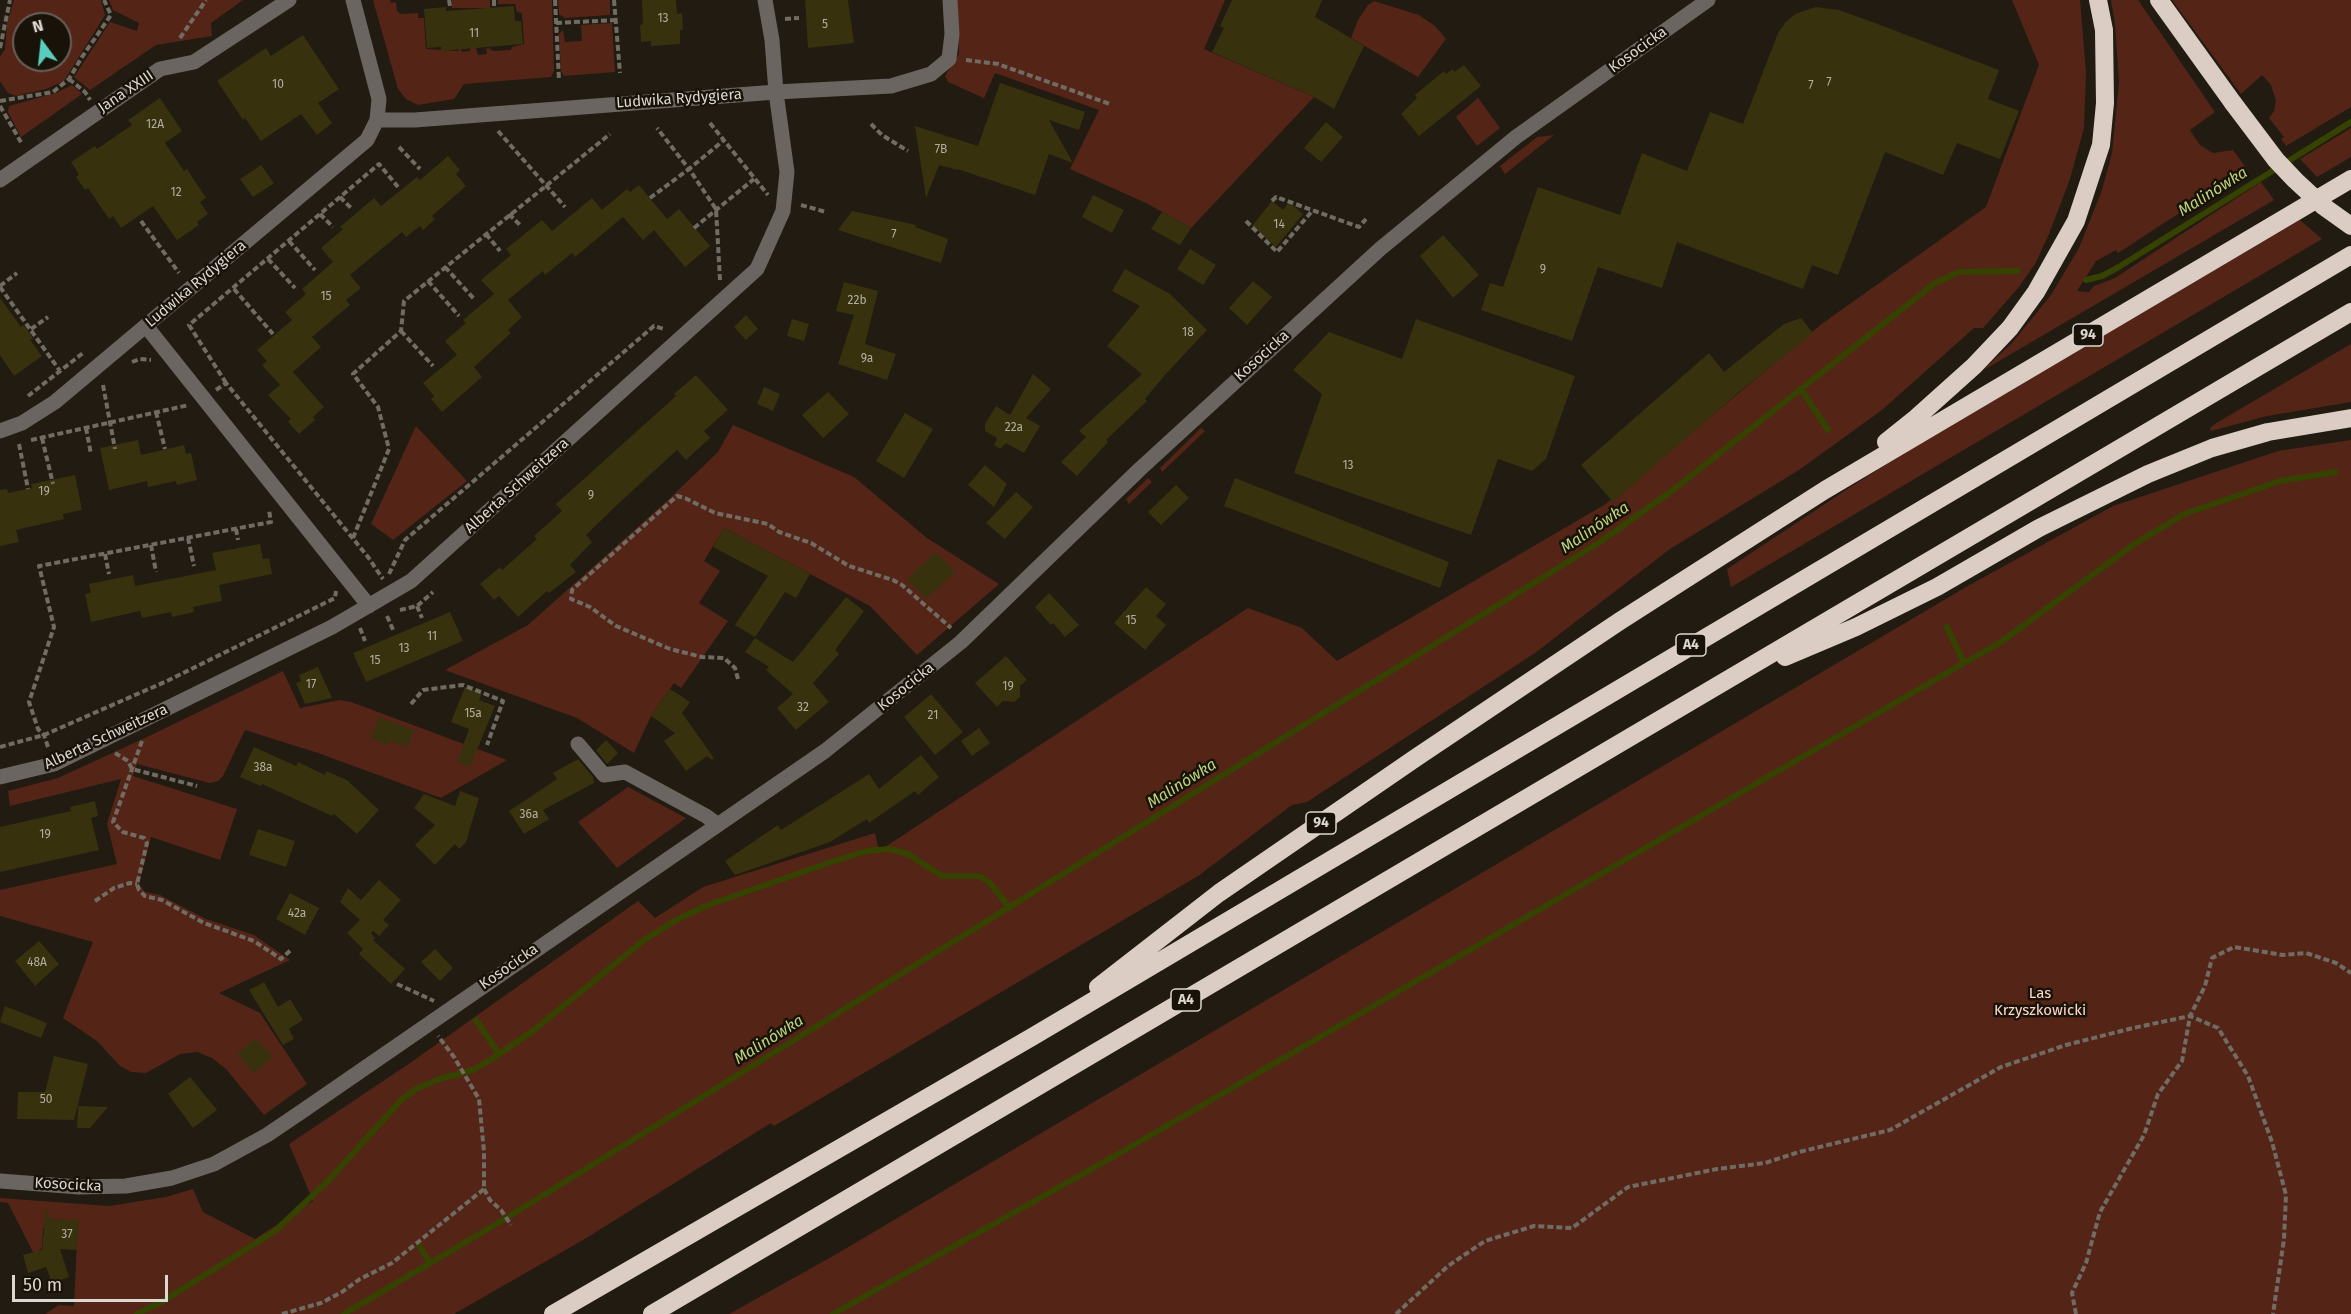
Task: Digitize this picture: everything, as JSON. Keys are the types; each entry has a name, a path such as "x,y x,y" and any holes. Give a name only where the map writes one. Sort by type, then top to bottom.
{"highway":[{"path":"1826,490 1916,418 1974,366 2010,328 2036,292 2076,221 2101,145 2106,72 2104,30 2098,0"},
{"path":"2159,0 2276,160 2323,206 2351,226"},
{"name":"94","path":"1032,1037 1219,893 1620,621 1826,490 2351,179"},
{"name":"A4","path":"553,1314 1032,1037 2351,255"},
{"name":"A4","path":"652,1314 2351,312"},
{"path":"1719,684 1856,627 1937,587 2050,523 2148,474 2212,448 2268,432 2351,418"}],"street":[{"name":"Jana XXIII","path":"0,180 160,69 194,62 289,0"},
{"path":"353,0 379,99 377,120"},
{"name":"Alberta Schweitzera","path":"0,777 54,764 333,627 411,581 757,269 783,211 787,172 776,92 772,40 765,0"},
{"path":"949,59 952,34 950,0"},
{"name":"Kosocicka","path":"0,1181 105,1187 147,1183 197,1171 267,1135 825,751 961,642 1226,389 1444,194 1516,137 1708,0"},
{"name":"Ludwika Rydygiera","path":"0,430 22,423 55,402 356,151 367,140 377,120 415,120 776,92 891,86 931,74 949,59"},
{"path":"146,326 198,402 369,606"},
{"path":"578,744 604,775 626,772 717,824"}],"path":[{"path":"0,48 10,0"},
{"path":"0,101 53,92 69,79 111,15 104,0"},
{"path":"180,38 206,0"},
{"path":"449,0 450,6"},
{"path":"494,0 494,6"},
{"path":"555,0 560,80"},
{"path":"614,0 620,73"},
{"path":"781,20 799,18"},
{"path":"556,23 616,20"},
{"path":"949,59 998,64 1110,104"},
{"path":"69,79 85,92 98,111"},
{"path":"0,106 19,140"},
{"path":"710,123 772,200"},
{"path":"871,124 882,135 908,151"},
{"path":"657,128 716,209 720,286"},
{"path":"497,129 565,207"},
{"path":"352,538 389,449 378,407 353,374 401,331 404,301 610,134"},
{"path":"650,198 723,141"},
{"path":"399,147 420,169"},
{"path":"398,187 379,164 234,290 189,325 225,383 352,538 385,582 405,540 654,326 672,331"},
{"path":"694,228 754,179"},
{"path":"340,196 351,208"},
{"path":"1272,201 1276,196 1359,227 1366,219"},
{"path":"798,204 826,212"},
{"path":"1246,222 1277,252 1313,210"},
{"path":"320,214 333,227"},
{"path":"509,214 521,226"},
{"path":"141,221 180,272 171,280"},
{"path":"486,234 500,251"},
{"path":"289,241 315,270"},
{"path":"268,259 295,288"},
{"path":"444,267 475,300"},
{"path":"17,273 0,286 60,371"},
{"path":"428,281 459,316"},
{"path":"234,290 273,334"},
{"path":"31,330 48,317"},
{"path":"401,331 433,366"},
{"path":"25,399 87,350"},
{"path":"130,363 140,359 154,361"},
{"path":"30,440 198,402 225,383"},
{"path":"94,392 103,384 116,448"},
{"path":"185,396 198,402"},
{"path":"156,412 165,449"},
{"path":"86,428 91,454"},
{"path":"10,446 30,440 47,430"},
{"path":"42,438 53,484"},
{"path":"19,444 28,489"},
{"path":"738,679 735,668 724,658 702,657 670,648 616,626 590,607 571,598 572,590 677,496 686,498 715,513 768,524 779,531 811,543 849,566 893,580 902,585 954,631"},
{"path":"44,735 38,729 29,702 54,627 39,566 271,522 268,504 275,512"},
{"path":"236,529 238,540"},
{"path":"188,538 194,566"},
{"path":"151,545 156,572"},
{"path":"105,554 109,574"},
{"path":"0,747 44,735 167,681 335,598 337,588"},
{"path":"417,606 422,618"},
{"path":"387,616 394,632"},
{"path":"360,628 365,641"},
{"path":"411,704 423,690 463,685 503,701 487,745"},
{"path":"144,734 113,822 123,832 144,838 147,843 137,884 139,890 145,896 162,900 204,923 254,941 281,959 292,949"},
{"path":"109,751 121,755 132,769 197,786"},
{"path":"95,901 114,888 130,883 137,884"},
{"path":"2076,1314 2072,1293 2086,1263 2100,1212 2144,1135 2158,1094 2182,1061 2190,1016 2205,986 2212,958 2234,947 2283,955 2306,953 2336,963 2351,973"},
{"path":"397,984 434,1000"},
{"path":"1396,1314 1448,1266 1485,1241 1534,1226 1572,1228 1628,1187 1717,1169 1765,1163 1799,1152 1890,1130 2001,1067 2066,1045 2190,1016 2218,1028 2248,1076 2272,1142 2286,1195 2284,1239 2273,1314"},
{"path":"430,1023 454,1057 478,1099 484,1152 484,1189 490,1200 511,1225"},
{"path":"282,1314 321,1303 392,1263 484,1189"}],"green space":[{"path":"14,0 101,0 105,15 72,68 72,12 12,12 12,72 70,72 64,81 46,89 16,96 8,93 0,81 0,57 5,49 7,23"},
{"path":"109,0 243,0 211,23 212,36 156,45 90,90 74,77 110,22 137,31 139,23 113,10"},
{"path":"373,0 396,2 397,11 401,14 418,13 418,18 424,18 426,49 458,51 460,47 462,52 470,51 471,46 476,48 478,55 487,54 486,49 489,48 493,51 511,50 512,47 524,44 522,13 517,12 515,4 498,4 498,0 552,0 554,71 551,77 464,84 454,99 418,105 406,99 398,89"},
{"path":"452,0 490,0 490,8 452,8"},
{"path":"558,0 610,0 610,15 565,18 559,14"},
{"path":"957,0 1225,0 1204,49 1314,97 1191,228 1146,203 1070,169 1099,110 995,73 984,98 948,82 945,76 959,54"},
{"path":"2012,0 2080,0 2086,72 2084,128 2070,179 2035,264 2018,288 1983,328 1974,328 1882,410 1799,470 1670,549 1535,653 1307,802 1292,805 1198,876 774,1126 771,1123 583,1240 454,1314 45,1314 59,1305 74,1306 78,1221 49,1219 48,1228 43,1228 42,1247 35,1256 8,1203 0,1202 0,1198 109,1206 166,1197 193,1189 203,1212 255,1239 313,1201 289,1144 410,1063 638,901 655,918 703,887 875,833 879,851 1248,608 1302,628 1337,661 1604,505 1823,323 1986,207 2039,65"},
{"path":"2111,0 2138,0 2215,112 2190,130 2200,145 2213,153 2233,150 2247,169 2118,253 2116,250 2096,261 2077,291 2089,292 2094,286 2115,278 2261,182 2274,200 1982,371 2012,343 2051,295 2079,248 2102,190 2112,153 2119,82"},
{"path":"2172,0 2351,0 2351,107 2286,146 2281,139 2284,137 2269,118 2274,111 2276,101 2271,85 2262,75 2241,94"},
{"path":"1374,1 1419,15 1435,26 1446,39 1418,77 1351,38 1358,20 1368,5"},
{"path":"612,23 615,72 564,76 561,71 559,34 563,30 565,42 582,41 581,25"},
{"path":"72,85 82,94 21,137 8,112 9,106 56,93"},
{"path":"1478,98 1500,128 1477,146 1456,117"},
{"path":"2351,128 2351,157 2317,177 2300,159"},
{"path":"1554,135 1505,174 1500,166 1537,137"},
{"path":"2300,220 2322,239 1731,587 1727,569 1852,486 1960,418"},
{"path":"2351,344 2351,402 2267,416 2211,431 2210,428 2218,422"},
{"path":"733,425 854,477 927,538 999,584 917,655 870,606 724,528 704,561 720,571 699,603 728,621 681,688 674,683 651,716 634,753 577,718 445,670 528,625 668,500 718,452"},
{"path":"416,426 467,481 393,540 371,524"},
{"path":"1201,428 1205,431 1162,472 1160,468"},
{"name":"Las Krzyszkowicki","path":"2351,440 2351,1314 729,1314 833,1256 1966,587 2113,506 2278,451"},
{"path":"1148,478 1152,482 1129,504 1126,499"},
{"path":"283,671 300,708 340,700 351,702 507,760 441,798 318,753 245,730 223,776 218,781 210,783 137,764 133,776 237,809 220,860 151,837 139,884 145,892 160,895 206,919 254,935 290,960 219,993 260,1013 307,1084 264,1115 226,1069 212,1058 197,1052 180,1054 146,1073 131,1072 120,1066 97,1041 63,1018 93,942 0,916 0,890 117,864 107,824 121,779 10,806 8,791 58,778"},
{"path":"628,787 686,818 617,868 578,822"}],"building":[{"path":"642,0 676,0 677,14 682,13 683,30 680,30 680,44 651,46 651,41 641,42"},
{"path":"805,0 848,0 854,43 808,48"},
{"path":"1232,0 1322,0 1315,17 1364,46 1334,109 1314,97 1212,52 1224,28 1220,26"},
{"path":"514,6 515,21 521,21 523,44 441,51 441,47 427,48 424,9 446,7 446,11"},
{"path":"1816,7 1839,10 1999,70 1988,99 2019,111 2000,159 1957,143 1943,175 1885,152 1838,275 1812,265 1803,289 1677,242 1662,288 1598,267 1572,341 1481,310 1490,283 1503,287 1538,187 1620,215 1642,153 1687,171 1710,112 1743,124 1778,33 1795,14"},
{"path":"303,35 339,89 318,103 332,123 317,135 301,114 261,141 245,118 243,120 217,81 266,48 271,56"},
{"path":"1464,65 1481,86 1419,136 1401,114 1417,98 1415,95 1444,71 1446,74 1453,69 1454,72"},
{"path":"1000,83 1085,112 1079,130 1049,120 1073,163 1049,154 1035,195 939,165 926,198 915,126 978,146"},
{"path":"160,98 182,131 165,143 184,171 187,169 206,198 200,202 208,214 197,222 199,225 177,240 153,206 121,228 113,216 109,219 88,188 85,190 76,177 79,174 71,162 95,146 97,149 132,125 128,120"},
{"path":"1326,122 1343,137 1321,162 1304,148"},
{"path":"448,156 460,170 456,174 466,186 432,216 435,219 423,230 420,226 406,237 402,232 350,275 361,288 346,300 350,305 312,337 321,347 293,372 324,407 313,417 315,420 299,434 288,422 291,419 268,395 280,385 262,365 267,361 257,350 292,320 285,312 306,294 302,289 333,262 321,248 343,229 340,227 374,198 381,206 417,177 420,180"},
{"path":"261,165 274,183 253,197 240,179"},
{"path":"639,185 667,219 679,209 710,246 685,267 654,230 643,240 623,217 575,257 572,253 545,275 543,271 508,300 522,317 508,330 511,333 474,367 482,377 442,412 431,399 434,396 423,383 457,355 445,341 466,323 463,320 494,294 481,280 511,255 506,249 542,220 552,231 592,198 602,210 627,189 630,192"},
{"path":"1093,195 1124,210 1112,233 1082,217"},
{"path":"1272,201 1283,210 1289,202 1303,214 1276,247 1252,226"},
{"path":"852,211 916,225 915,227 948,239 941,263 838,230"},
{"path":"1162,212 1191,228 1180,245 1151,229"},
{"path":"1443,235 1479,275 1453,298 1420,256"},
{"path":"1190,249 1216,265 1203,285 1177,269"},
{"path":"1125,269 1170,294 1207,330 1165,375 1145,399 1147,401 1106,440 1108,442 1077,476 1061,462 1086,437 1079,431 1142,374 1107,346 1140,306 1112,291"},
{"path":"1253,281 1272,297 1247,325 1229,308"},
{"path":"844,282 878,291 865,344 896,354 887,380 838,364 854,315 836,311"},
{"path":"0,298 21,327 24,325 33,338 30,340 42,356 14,376 0,355"},
{"path":"746,315 758,329 746,340 734,327"},
{"path":"1801,318 1813,333 1739,392 1613,502 1581,465 1709,353 1724,372 1784,324"},
{"path":"792,319 809,324 804,341 787,336"},
{"path":"1416,319 1575,376 1546,459 1532,471 1498,459 1471,535 1294,473 1322,394 1293,370 1329,332 1402,359"},
{"path":"1033,374 1051,389 1026,418 1040,426 1024,453 1006,443 1000,449 994,445 997,438 985,431 985,424 996,406 1010,415"},
{"path":"696,375 728,410 704,431 710,438 686,460 677,450 619,503 586,535 592,542 570,565 576,572 549,593 547,591 518,617 499,596 494,600 480,584 500,567 502,570 537,539 534,536 562,511 556,504 676,396 674,394"},
{"path":"764,387 780,394 773,411 757,404"},
{"path":"828,392 849,414 823,438 802,415"},
{"path":"905,413 933,429 904,478 876,461"},
{"path":"138,440 141,455 184,445 186,454 191,453 197,480 177,485 176,481 148,487 147,481 109,490 100,448"},
{"path":"985,465 1007,484 994,507 968,485"},
{"path":"75,475 82,510 63,514 64,519 16,530 19,542 0,546 0,490 7,489 8,493 32,488 31,484"},
{"path":"1235,478 1449,562 1440,588 1224,506"},
{"path":"1176,485 1189,498 1161,525 1148,512"},
{"path":"1016,492 1033,507 1005,539 986,523"},
{"path":"724,528 810,574 796,598 785,592 755,637 735,625 768,576 713,547"},
{"path":"260,544 263,559 269,558 272,574 219,585 222,601 193,607 194,612 172,617 171,612 142,618 140,611 91,622 85,594 91,593 89,584 133,575 135,586 216,570 212,553"},
{"path":"936,552 955,572 926,599 907,579"},
{"path":"1146,587 1166,604 1156,616 1166,625 1145,650 1114,623"},
{"path":"1049,593 1079,625 1065,637 1035,607"},
{"path":"846,597 864,611 835,650 839,654 813,683 829,702 796,730 777,708 793,694 766,670 769,667 745,652 755,638 793,662"},
{"path":"450,612 463,641 366,682 353,653"},
{"path":"1006,656 1027,680 1020,686 1020,697 1014,702 1003,701 997,707 975,683"},
{"path":"318,667 332,698 305,704 296,683 301,681 299,675"},
{"path":"465,687 482,693 479,700 495,706 470,767 457,762 469,729 451,722"},
{"path":"670,689 690,702 682,713 714,758 712,760 707,756 686,771 664,741 675,733 651,716"},
{"path":"931,694 963,732 935,755 904,717"},
{"path":"379,717 414,730 407,747 390,740 388,745 371,738"},
{"path":"979,728 990,743 972,756 961,741"},
{"path":"606,740 618,753 607,764 596,750"},
{"path":"254,747 296,766 298,762 325,775 326,771 347,780 379,810 357,834 334,814 332,816 262,784 261,786 240,777"},
{"path":"921,755 939,777 918,795 915,791 869,823 867,819 830,842 735,875 725,861 778,825 781,830 869,774 879,789"},
{"path":"578,759 593,777 594,783 543,810 549,819 524,834 509,811 557,779 553,773"},
{"path":"460,791 479,798 466,842 459,849 455,844 435,865 415,845 435,825 414,808 424,794 455,806"},
{"path":"95,801 98,816 91,818 99,850 0,872 0,827 71,811 70,807"},
{"path":"258,829 295,841 286,867 249,855"},
{"path":"379,880 401,900 383,920 389,925 379,936 373,931 371,933 375,938 373,940 405,969 391,984 359,954 363,949 347,933 360,920 340,902 348,888 361,900"},
{"path":"290,893 319,908 305,935 276,919"},
{"path":"39,941 59,964 35,986 15,961"},
{"path":"435,949 453,968 440,981 421,962"},
{"path":"264,982 278,1007 290,999 303,1020 289,1029 294,1039 283,1045 249,990"},
{"path":"5,1006 47,1023 41,1038 0,1022"},
{"path":"256,1038 273,1057 254,1073 237,1054"},
{"path":"54,1056 88,1064 74,1120 17,1119 18,1092 45,1092"},
{"path":"190,1077 217,1110 193,1128 168,1094"},
{"path":"78,1106 108,1107 90,1128 77,1128"},
{"path":"46,1205 50,1219 79,1220 77,1250 60,1249 69,1277 52,1283 46,1267 28,1273 23,1255 42,1250"}],"waterway":[{"name":"Malinówka","path":"2086,280 2102,276 2117,268 2351,122"},
{"name":"Malinówka","path":"344,1314 503,1220 1600,542 1673,490 1935,283 1959,272 2018,271"},
{"path":"1801,389 1828,430"},
{"path":"1964,663 2001,642 2133,545 2184,514 2280,481 2335,472"},
{"path":"833,1314 1120,1153 1964,663 1947,627"},
{"path":"137,1314 163,1301 275,1231 329,1180 402,1099 416,1089 439,1079 473,1070 492,1059 534,1030 644,940 676,920 708,905 834,861 867,851 890,849 908,854 942,876 979,876 989,882 1010,908"},
{"path":"476,1020 499,1054"},
{"path":"419,1245 430,1263"}]}
